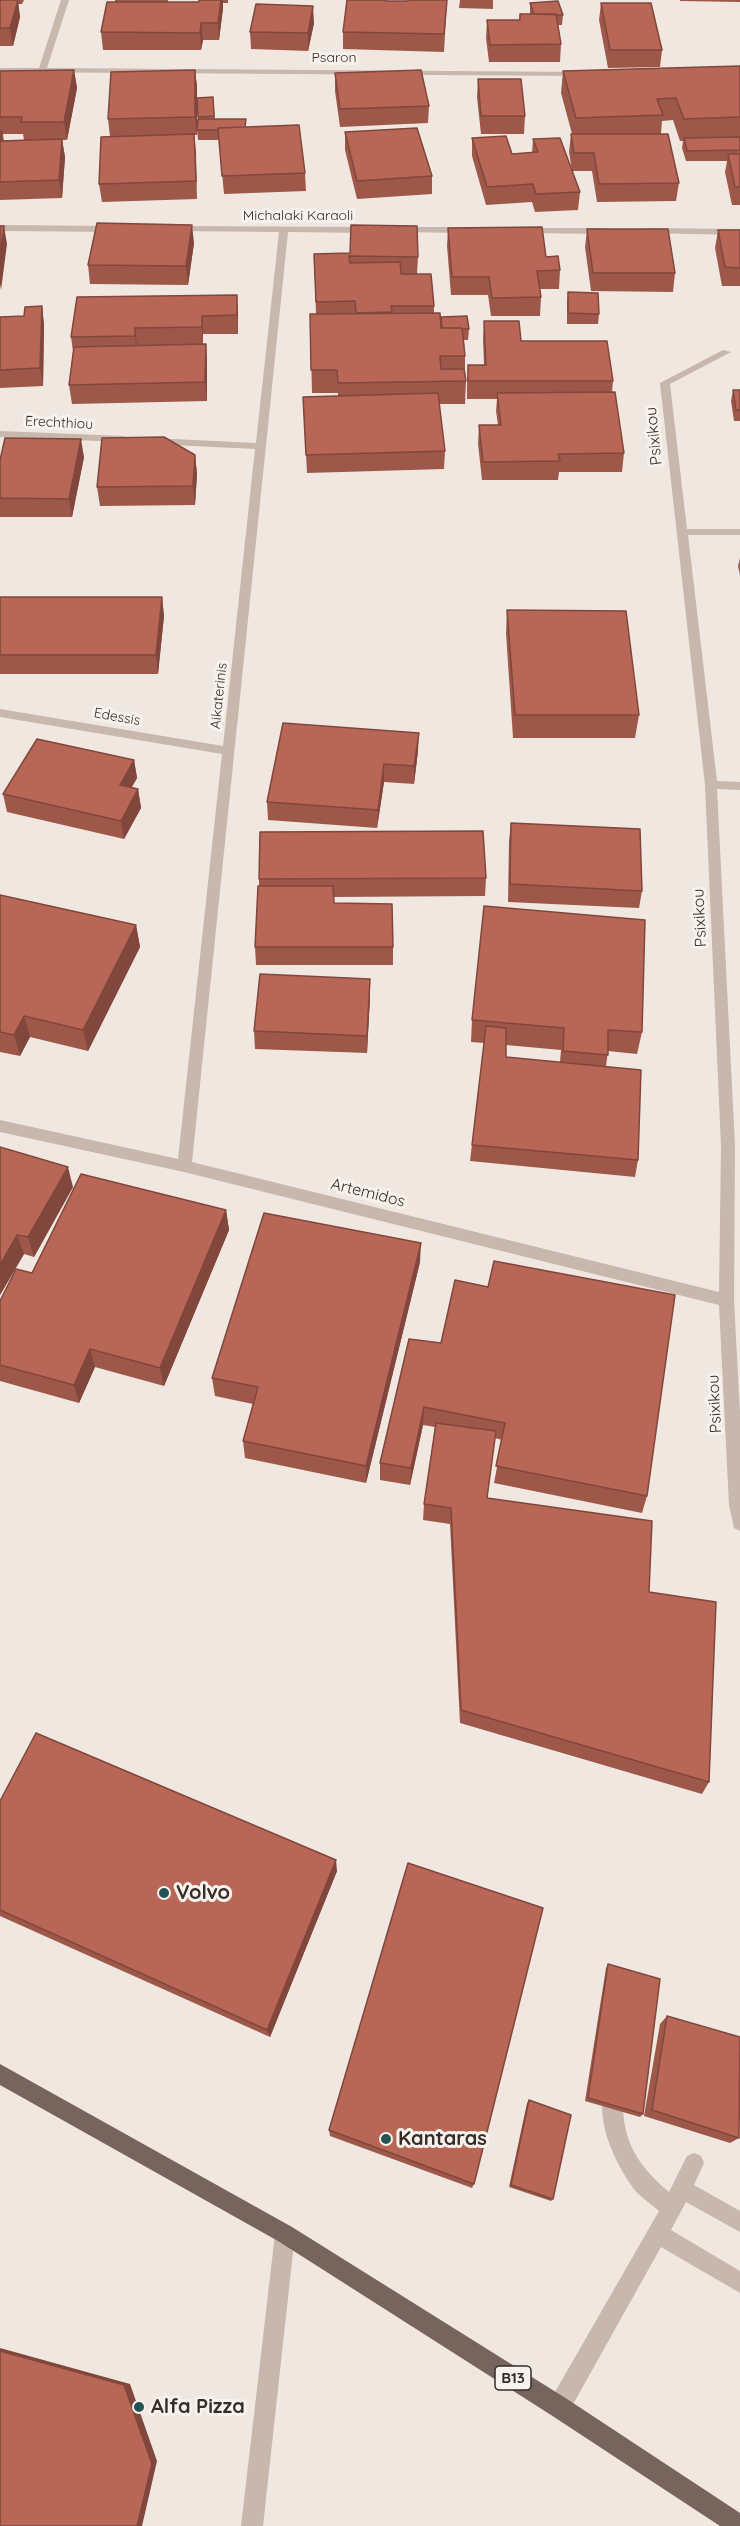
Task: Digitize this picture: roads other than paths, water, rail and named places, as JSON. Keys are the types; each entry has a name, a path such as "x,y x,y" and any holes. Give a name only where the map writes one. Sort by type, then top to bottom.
{"main road":[{"name":"B13","path":"0,2074 285,2234 559,2407 740,2526"}],"street":[{"path":"42,70 65,0"},
{"name":"Psaron","path":"0,70 586,74"},
{"path":"0,228 130,229"},
{"name":"Michalaki Karaoli","path":"165,229 382,230"},
{"name":"Aikaterinis","path":"184,1166 284,229"},
{"path":"394,230 477,230"},
{"path":"513,231 621,231"},
{"path":"633,231 740,232"},
{"name":"Psixikou","path":"726,352 664,384 711,785 734,1147 726,1300 740,1522"},
{"name":"Erechthiou","path":"0,434 130,440"},
{"path":"142,440 261,446"},
{"path":"683,532 740,532"},
{"name":"Edessis","path":"0,713 228,751"},
{"path":"711,785 740,786"},
{"name":"Artemidos","path":"0,1126 184,1166 726,1300"},
{"path":"615,2073 613,2109 617,2139 639,2180 677,2198 740,2222"},
{"path":"559,2407 658,2234 694,2163"},
{"path":"252,2526 285,2234"},
{"path":"658,2234 740,2283"}],"place":[{"name":"Volvo","path":"164,1893"},
{"name":"Kantaras","path":"386,2139"},
{"name":"Alfa Pizza","path":"139,2407"}]}
